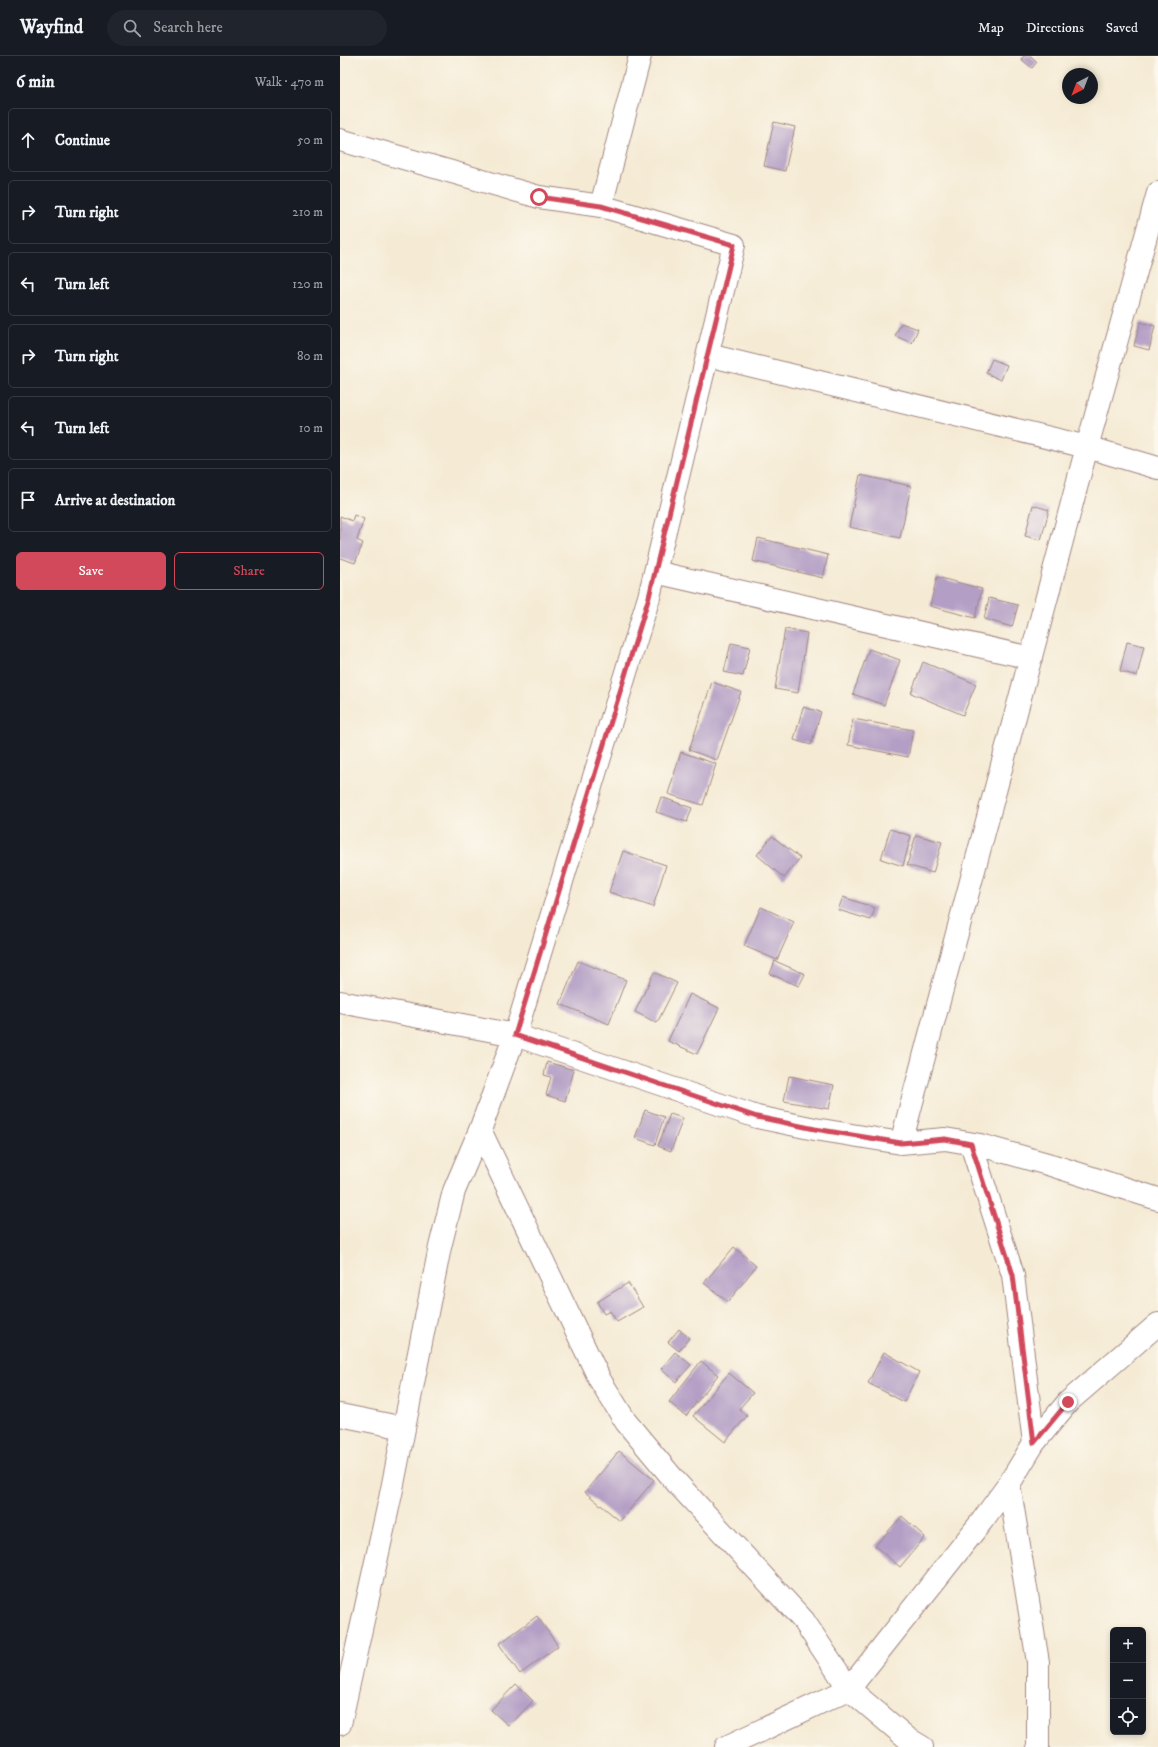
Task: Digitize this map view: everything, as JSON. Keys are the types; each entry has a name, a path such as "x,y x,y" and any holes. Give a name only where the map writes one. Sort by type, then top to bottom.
{"street":[{"path":"601,206 640,56"},
{"path":"340,140 539,197 601,206 734,245 649,597 515,1035 480,1130 454,1191 440,1247 404,1428 340,1724"},
{"path":"901,1143 1087,448 1158,193"},
{"path":"708,355 1087,448 1158,468"},
{"path":"655,572 1031,658"},
{"path":"340,1002 515,1035 757,1117 815,1129 901,1143 945,1139 971,1144 1051,1165 1158,1199"},
{"path":"480,1130 600,1380 626,1422 676,1482 804,1621 850,1689 907,1738 922,1747"},
{"path":"971,1144 1013,1275 1034,1443"},
{"path":"726,1747 850,1689 982,1521 1009,1484 1034,1443 1068,1402 1158,1324"},
{"path":"340,1415 404,1428"},
{"path":"1009,1484 1038,1662 1038,1747"}],"building":[{"path":"1024,56 1031,56 1037,62 1032,68 1021,59"},
{"path":"774,122 795,127 785,171 764,166"},
{"path":"1140,322 1155,326 1149,350 1134,346"},
{"path":"901,323 918,329 912,343 895,336"},
{"path":"992,359 1007,365 1001,380 986,373"},
{"path":"860,475 911,486 900,538 849,527"},
{"path":"1033,505 1049,510 1041,540 1025,536"},
{"path":"354,515 364,519 357,540 363,543 355,563 340,558 340,516 352,521"},
{"path":"758,538 828,555 823,578 753,561"},
{"path":"937,577 982,589 975,618 930,606"},
{"path":"989,598 1018,605 1012,627 984,619"},
{"path":"785,629 807,633 798,693 775,689"},
{"path":"1127,642 1144,646 1137,676 1120,671"},
{"path":"731,643 750,647 743,676 724,672"},
{"path":"869,649 900,660 884,705 853,694"},
{"path":"923,662 976,684 963,715 911,693"},
{"path":"712,682 741,692 717,760 689,750"},
{"path":"803,707 821,712 811,745 794,740"},
{"path":"853,719 913,730 908,757 848,745"},
{"path":"681,752 716,764 703,805 668,794"},
{"path":"661,797 692,808 687,822 656,812"},
{"path":"890,829 911,836 903,866 881,859"},
{"path":"916,835 942,842 933,873 907,865"},
{"path":"772,836 800,858 784,878 757,855"},
{"path":"623,851 666,865 653,907 609,892"},
{"path":"843,897 875,908 871,920 838,910"},
{"path":"761,907 794,922 777,960 744,946"},
{"path":"578,961 626,980 609,1024 560,1004"},
{"path":"775,961 805,974 799,986 770,974"},
{"path":"654,972 677,983 657,1023 635,1012"},
{"path":"690,994 719,1008 697,1054 668,1041"},
{"path":"547,1062 574,1070 565,1101 546,1095 551,1077 544,1075"},
{"path":"789,1076 834,1085 829,1109 784,1101"},
{"path":"645,1110 664,1117 655,1145 635,1138"},
{"path":"670,1114 683,1118 671,1151 658,1146"},
{"path":"734,1247 756,1266 728,1302 704,1283"},
{"path":"628,1283 643,1307 617,1322 610,1311 604,1314 597,1302"},
{"path":"679,1329 689,1338 679,1351 668,1342"},
{"path":"675,1352 691,1365 676,1382 661,1369"},
{"path":"884,1352 919,1372 904,1402 868,1383"},
{"path":"701,1361 718,1375 686,1416 669,1402"},
{"path":"729,1373 753,1393 739,1409 747,1416 725,1442 693,1416"},
{"path":"619,1451 654,1480 620,1521 585,1492"},
{"path":"902,1516 925,1537 900,1567 875,1546"},
{"path":"537,1616 558,1646 520,1674 499,1644"},
{"path":"516,1684 533,1701 509,1726 491,1710"}],"route":[{"path":"539,197 601,206 734,245 649,597 515,1035 757,1117 815,1129 901,1143 945,1139 971,1144 1013,1275 1034,1443 1068,1402"}]}
